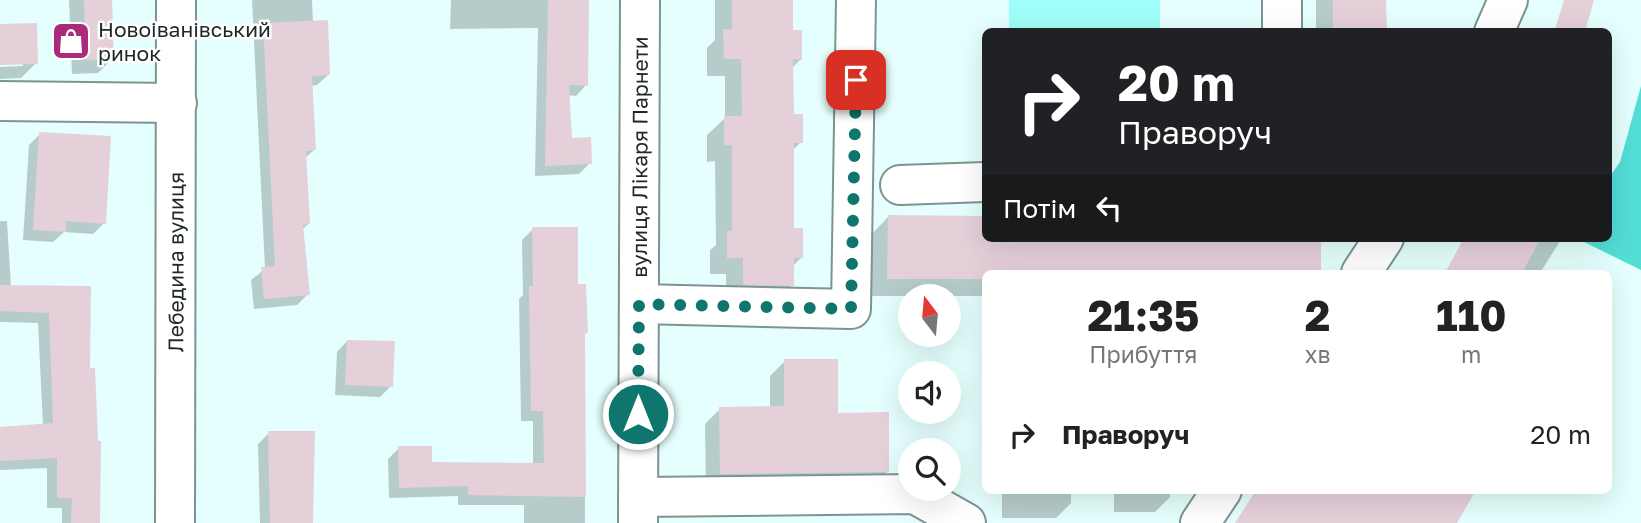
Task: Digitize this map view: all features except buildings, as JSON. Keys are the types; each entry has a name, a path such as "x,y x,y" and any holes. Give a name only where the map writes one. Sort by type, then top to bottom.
{"street":[{"name":"Лебедина вулиця","path":"176,0 176,523"},
{"name":"вулиця Лікаря Парнети","path":"638,510 640,0"},
{"path":"639,304 851,309 856,0"},
{"path":"1282,0 1282,28"},
{"path":"1496,28 1508,0"},
{"path":"0,101 177,103"},
{"path":"900,185 982,183"},
{"path":"1363,270 1381,242"},
{"path":"638,510 915,494 966,523"},
{"path":"1200,523 1219,494"}],"shaded area":[{"path":"1009,0 1160,0 1160,28 1009,28"},
{"path":"1641,86 1641,270 1584,242 1612,242 1612,173 1620,162"}],"place":[{"name":"Новоіванівський ринок","path":"71,41"}],"route":[{"path":"638,414 639,304 851,309 856,80"}]}
